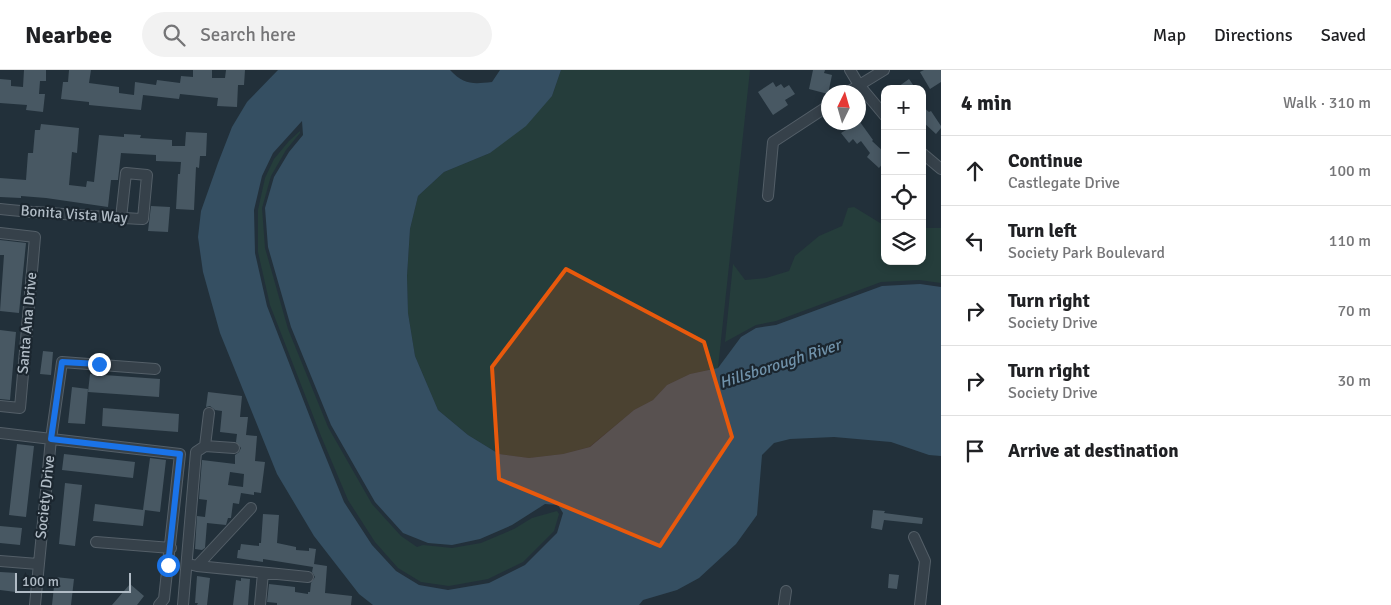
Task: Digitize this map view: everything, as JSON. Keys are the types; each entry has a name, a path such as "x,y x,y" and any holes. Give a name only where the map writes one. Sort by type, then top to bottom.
{"street":[{"path":"850,70 859,85 884,70"},
{"path":"866,93 881,111"},
{"path":"768,196 773,142 821,111"},
{"path":"926,156 941,169"},
{"name":"Bonita Vista Way","path":"0,209 46,214 121,218 143,218 147,175 126,173 121,218"},
{"name":"Santa Ana Drive","path":"0,233 35,237 20,408 0,406"},
{"name":"Society Drive","path":"35,605 51,439 62,362 154,369"},
{"path":"205,446 209,413"},
{"path":"0,433 180,454 164,599 159,605"},
{"path":"183,605 192,565 196,452 205,446 234,448"},
{"path":"192,565 251,508"},
{"path":"914,537 925,561 920,605"},
{"path":"96,542 170,548"},
{"path":"0,561 38,564"},
{"path":"192,565 308,577"},
{"path":"260,605 263,573"},
{"path":"784,605 786,591"}],"highlighted area":[{"path":"566,269 704,342 732,437 660,546 499,479 492,367"}],"green space":[{"path":"561,70 750,70 718,368 690,374 667,385 653,400 634,410 589,447 563,454 529,458 499,454 468,435 438,410 415,356 408,313 407,276 410,229 418,196 444,172 490,153 552,96"},
{"path":"300,131 271,176 262,208 265,248 288,329 328,427 372,504 401,536 417,547 423,545 452,548 481,543 514,529 532,518 557,511 559,514 554,531 523,562 488,579 449,586 421,582 398,568 375,542 348,500 321,436 270,305 258,252 258,210 265,178 274,159"},
{"path":"854,207 881,224 881,265 926,265 926,228 941,228 941,283 919,280 881,282 776,321 756,325 725,342 733,264 745,280 766,278 789,271 795,256 819,236 842,226 848,208"}],"water":[{"name":"Hillsborough River","path":"278,70 450,70 464,81 479,83 492,82 500,70 561,70 552,96 526,126 490,153 444,172 418,196 410,229 407,276 408,313 415,356 438,410 468,435 499,454 529,458 563,454 590,447 634,410 653,400 667,385 690,374 718,368 741,337 756,328 776,325 882,286 920,284 941,287 941,456 929,455 891,442 834,437 790,439 774,443 762,455 757,515 736,544 699,578 677,590 643,600 639,605 373,605 359,594 314,536 277,474 220,333 203,272 198,237 201,211 232,127 247,102","holes":["302,121 303,135 289,152 274,177 265,208 268,247 291,327 331,425 375,502 403,533 428,543 452,545 480,539 512,525 545,504 558,505 563,513 557,533 525,565 489,583 448,590 419,585 396,571 372,545 344,502 267,306 255,253 254,210 262,176 273,153"]}],"building":[{"path":"24,70 46,70 46,81 40,81 39,94 45,94 43,112 26,110 27,105 0,103 0,79 11,80 11,86 23,87"},
{"path":"69,70 91,70 89,83 119,87 119,93 134,95 135,82 156,85 157,80 180,83 181,76 193,77 193,70 212,70 212,78 225,78 226,70 245,70 244,85 238,85 237,107 217,106 218,98 180,94 179,99 143,95 141,110 89,105 89,102 61,99 63,82 68,82"},
{"path":"813,70 825,70 824,73 832,75 830,85 821,85 821,92 809,89"},
{"path":"924,70 941,70 941,82 930,89 920,72"},
{"path":"909,79 913,85 901,85"},
{"path":"773,82 776,87 781,84 784,88 789,85 795,94 785,100 788,105 773,115 758,92"},
{"path":"926,109 929,112 931,111 941,126 936,134 926,125"},
{"path":"41,124 79,128 77,153 72,152 69,185 86,187 87,181 94,182 99,135 124,137 124,134 141,135 140,138 172,140 172,146 185,146 186,132 207,133 206,156 200,156 199,168 196,167 194,210 176,209 178,174 180,174 181,162 156,161 156,155 121,153 118,180 111,180 108,207 46,198 0,197 0,178 26,180 28,153 33,153 35,130 40,130"},
{"path":"846,130 866,130 872,141 881,149 881,166 879,168 867,157 870,153 861,141 857,144 853,139 849,143 841,133"},
{"path":"151,206 170,207 168,232 148,231"},
{"path":"0,240 26,243 19,313 0,311 4,255 0,255"},
{"path":"0,330 16,332 10,400 0,399"},
{"path":"43,351 53,352 51,375 40,374"},
{"path":"90,374 160,379 159,397 88,392"},
{"path":"72,387 88,389 85,424 68,423"},
{"path":"208,392 242,396 240,417 248,417 246,435 257,436 255,461 265,462 261,493 254,492 254,495 241,493 239,504 233,503 231,518 228,518 226,525 207,523 205,548 202,550 195,549 197,516 205,517 207,500 199,499 202,460 235,464 235,455 241,448 236,442 237,434 220,432 222,411 215,410 210,406 206,407","holes":["230,472 244,474 243,487 228,485"]},
{"path":"103,408 179,414 178,432 102,426"},
{"path":"17,444 34,446 26,517 9,515"},
{"path":"64,454 135,462 133,478 62,470"},
{"path":"150,458 166,460 160,512 145,510 143,526 93,521 95,504 143,510"},
{"path":"65,483 82,485 75,546 59,544"},
{"path":"873,510 923,518 922,524 884,520 882,530 871,528"},
{"path":"263,514 279,515 277,543 296,547 296,550 309,551 309,548 316,549 314,564 327,566 325,593 352,596 351,605 277,605 277,603 267,602 269,584 295,587 295,592 308,594 315,577 312,572 313,567 263,559 263,562 237,558 241,544 259,546 259,543 261,543"},
{"path":"0,526 22,528 20,545 0,543"},
{"path":"0,572 17,573 16,592 0,590"},
{"path":"889,574 899,575 897,589 888,588"},
{"path":"197,576 210,578 207,605 197,605 198,603 195,603"},
{"path":"55,577 74,579 71,605 52,605"},
{"path":"241,578 250,579 248,605 233,605 236,580 241,581"},
{"path":"130,584 144,596 137,605 112,605"}],"route":[{"path":"99,364 62,362 51,439 180,454 168,565"}]}
